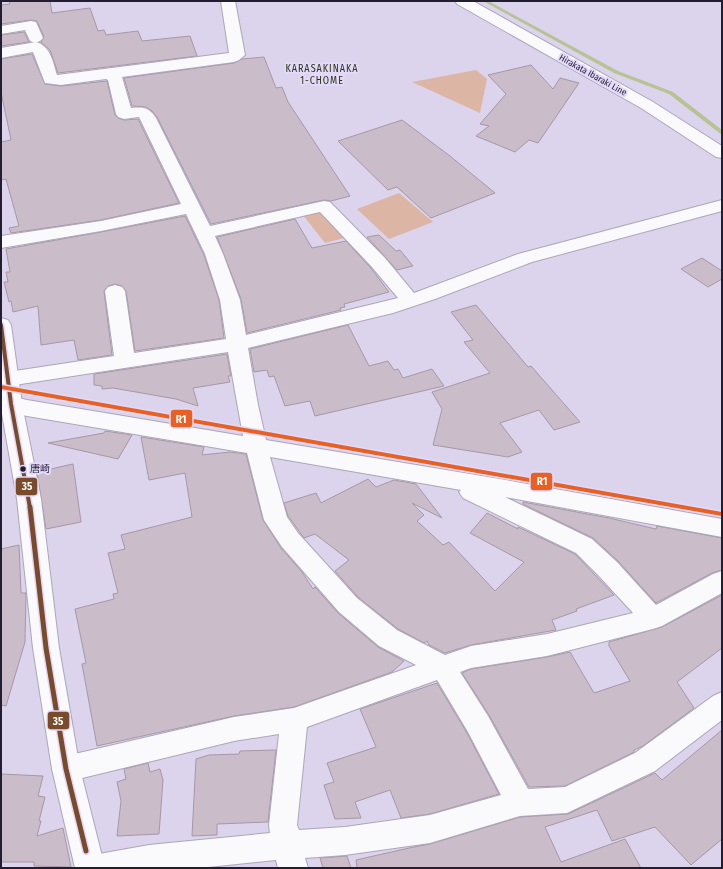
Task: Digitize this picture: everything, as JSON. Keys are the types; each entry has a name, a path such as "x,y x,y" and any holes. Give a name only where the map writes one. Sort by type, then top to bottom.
{"street":[{"path":"1,53 36,47 41,51 51,80 61,80 234,57 237,55 228,1"},
{"name":"Hirakata Ibaraki Line","path":"462,1 647,105 722,153"},
{"path":"1,30 31,25 35,38"},
{"path":"108,73 115,78 124,114 143,112 148,118 190,208 214,254 230,300 247,405 256,447 276,520 290,540 348,605 388,638 442,666 478,724 520,803"},
{"path":"8,379 237,344 278,335 386,308 466,281 525,258 722,205"},
{"path":"204,234 324,206 378,262 410,300"},
{"path":"1,242 101,226 190,208"},
{"path":"115,291 125,361"},
{"path":"1,325 8,379 6,403 29,499 46,648 66,769 90,868"},
{"path":"6,403 27,408 722,528"},
{"path":"470,492 530,518 584,546 608,569 652,620"},
{"path":"66,769 234,729 294,720 470,657 547,645 652,620 722,581"},
{"path":"99,868 148,859 290,857 345,841 430,830 520,803 566,800 645,762 722,704"},
{"path":"290,857 283,825 294,720"}],"shaded area":[{"path":"476,70 487,79 480,113 412,82"},
{"path":"399,193 433,222 389,239 357,209"},
{"path":"322,210 348,237 325,243 303,215"}],"building":[{"path":"9,1 50,1 52,13 90,8 98,31 104,30 106,35 138,31 142,41 190,36 197,56 58,73 50,50 41,42 44,37 37,21 31,20 1,24 1,5 10,4"},
{"path":"24,32 29,42 1,46 1,35"},
{"path":"32,54 45,84 61,86 107,81 115,115 124,120 138,119 179,203 101,220 11,233 9,228 19,226 6,179 1,180 1,142 11,140 1,92 1,59"},
{"path":"264,57 276,88 282,87 288,102 350,196 331,201 324,200 211,224 157,117 146,107 132,106 124,78 234,63 242,59"},
{"path":"531,65 553,89 560,78 579,83 538,143 529,140 515,152 476,136 489,126 480,124 506,94 488,75"},
{"path":"402,120 450,156 495,193 431,218 397,187 388,190 338,141"},
{"path":"185,216 204,255 219,300 224,338 135,351 126,291 122,286 115,284 108,286 104,291 112,355 78,360 74,340 41,345 38,306 13,312 11,301 9,302 4,282 8,282 6,272 10,272 6,249"},
{"path":"295,219 312,248 346,241 370,267 389,292 344,304 345,307 340,308 341,310 247,333 241,299 217,237"},
{"path":"379,235 396,251 400,250 413,266 397,270 367,237"},
{"path":"702,258 722,271 722,279 708,287 681,269"},
{"path":"476,305 528,367 531,366 580,422 554,430 539,410 500,423 522,452 508,457 433,445 442,409 432,392 490,373 464,342 473,340 451,312"},
{"path":"348,325 369,366 388,361 394,370 398,369 403,378 432,369 444,386 315,416 310,401 285,406 274,376 269,377 267,370 254,372 250,349"},
{"path":"227,354 231,376 228,376 230,382 193,388 198,406 176,399 113,388 102,389 102,386 94,385 94,374"},
{"path":"105,431 132,435 118,459 48,443 104,433"},
{"path":"141,437 204,447 202,455 230,452 246,454 263,520 281,548 302,572 313,589 315,587 338,613 378,647 404,661 392,672 294,707 234,716 97,746 82,664 86,663 75,609 114,599 113,594 118,593 108,553 125,549 121,535 192,517 185,473 149,480"},
{"path":"73,464 81,522 46,529 37,472"},
{"path":"368,479 376,487 394,480 416,484 442,518 412,503 424,515 417,521 443,545 449,542 495,591 524,562 470,533 487,513 518,529 518,527 575,554 614,595 576,609 577,611 552,620 556,630 471,645 445,653 429,645 427,641 424,643 398,629 358,597 335,571 349,560 315,534 304,538 288,516 284,503 316,493 321,503"},
{"path":"523,502 609,518 656,529 657,526 722,538 722,570 712,573 656,603 618,561 593,538 523,504"},
{"path":"19,545 21,593 26,593 25,642 6,706 1,705 1,549"},
{"path":"722,595 722,648 677,682 694,708 643,746 634,750 634,752 565,786 529,787 489,715 462,673 471,669 570,652 594,693 630,681 609,646 609,642 662,627"},
{"path":"437,683 467,733 499,794 430,814 401,818 390,790 355,802 361,818 335,819 324,785 334,782 327,763 376,747 360,709"},
{"path":"722,730 722,839 691,865 655,827 612,841 597,810 545,827 561,862 625,839 641,868 357,868 356,860 430,844 520,817 568,814 655,773 662,780"},
{"path":"276,750 268,822 217,824 217,835 192,836 196,759 209,755 239,754 240,751"},
{"path":"148,763 150,772 160,769 163,780 159,834 117,836 121,801 117,782 126,779 124,769"},
{"path":"1,774 43,776 38,796 45,797 37,836 63,828 71,867 34,866 34,862 1,862"},
{"path":"347,856 351,868 323,868 320,858"}],"waterway":[{"path":"485,1 616,72 671,93 722,133"}],"transit line":[{"name":"35","path":"1,325 11,404 29,499 46,648 66,769 86,851"},
{"name":"R1","path":"1,387 722,514"}],"place":[{"name":"唐崎","path":"23,469"}],"district":[{"name":"KARASAKINAKA 1-CHOME","path":"322,74"}]}
